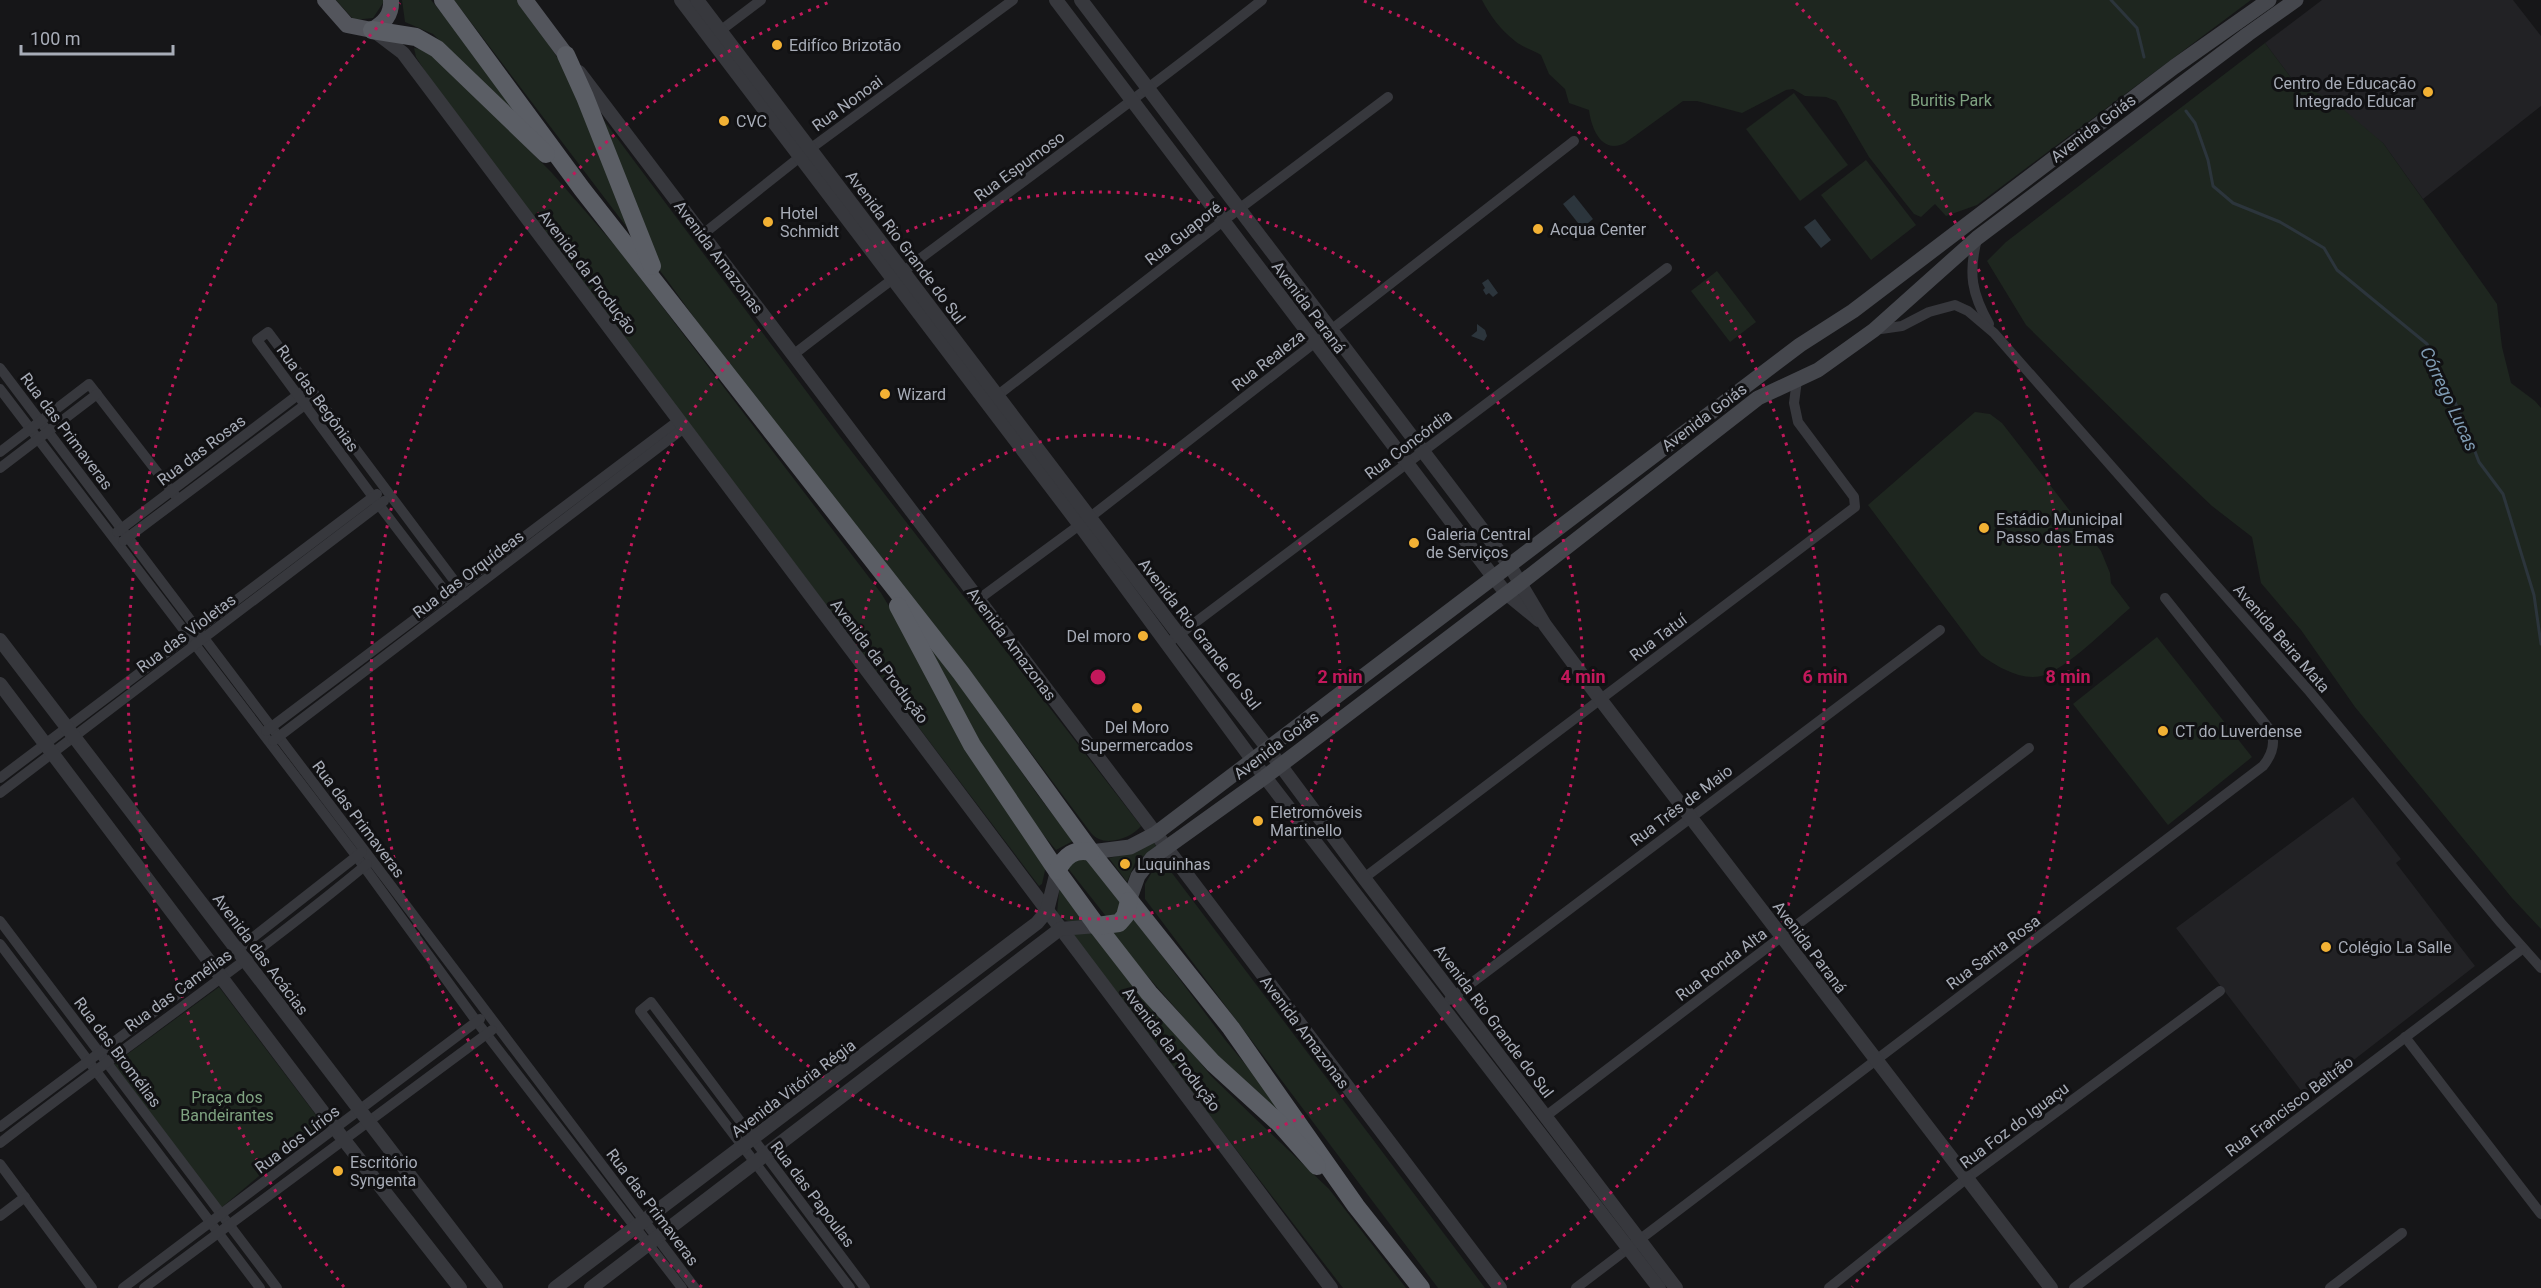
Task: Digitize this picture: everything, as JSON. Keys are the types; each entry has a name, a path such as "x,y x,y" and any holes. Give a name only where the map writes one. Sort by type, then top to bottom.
{"highway":[{"path":"443,0 582,189 962,673 1091,852 1232,1028 1356,1206 1420,1288"},
{"path":"372,30 422,39 437,49 582,189"},
{"path":"566,55 585,97 659,285"},
{"path":"876,565 972,745 1097,926 1149,993 1197,1046 1280,1124 1348,1201 1356,1206"},
{"path":"1057,871 1062,861 1071,853 1080,850 1091,852"},
{"path":"1097,926 1119,923 1125,916 1129,901"}],"main road":[{"path":"325,0 347,25 372,30 385,21 391,3"},
{"name":"Avenida Amazonas","path":"525,0 566,55"},
{"name":"Avenida Goiás","path":"1091,852 1130,847 1155,834 1255,761 1788,355 1839,318 1853,312 2174,67 2269,0"},
{"name":"Avenida Goiás","path":"1129,901 1138,876 1152,858 1265,777 1522,582 1758,398 1818,370 1870,333 1977,238 2296,0"},
{"path":"1853,312 1861,319 1870,333"},
{"path":"1788,355 1791,372 1797,380"}],"street":[{"name":"Avenida Rio Grande do Sul","path":"681,0 805,153 1173,639 1265,777 1442,1006 1634,1244 1676,1288"},
{"name":"Avenida Rio Grande do Sul","path":"697,0 805,153"},
{"path":"720,31 761,0"},
{"name":"Rua Nonoai","path":"702,235 805,153 1013,0"},
{"name":"Avenida Paraná","path":"1056,0 1494,578 1506,593 1545,625"},
{"name":"Avenida Paraná","path":"1080,0 1522,582 1545,625 1600,699 2051,1288"},
{"name":"Rua Espumoso","path":"793,355 898,274 1149,90 1262,0"},
{"name":"Avenida da Produção","path":"391,3 403,53"},
{"name":"Avenida da Produção","path":"372,30 403,53 1331,1288"},
{"name":"Avenida Amazonas","path":"566,55 1500,1288"},
{"name":"Rua Guaporé","path":"998,395 1388,97"},
{"name":"Rua Realeza","path":"979,599 1332,331 1574,141"},
{"name":"Avenida Beira Mata","path":"1977,238 1972,281 1975,297 1994,333"},
{"name":"Rua Concórdia","path":"1173,639 1667,268"},
{"name":"Avenida Rio Grande do Sul","path":"898,274 998,395 1084,521"},
{"name":"Avenida Beira Mata","path":"1870,333 1902,326 1929,312 1954,305 1968,311 1994,333 2310,692 2522,949 2541,968"},
{"name":"Rua das Begônias","path":"451,599 257,340 268,332 462,591"},
{"name":"Rua das Primaveras","path":"0,368 125,533 196,638"},
{"name":"Rua Tatuí","path":"1364,878 1855,507 1854,497 1798,422 1794,403 1797,380"},
{"path":"0,452 89,384 175,495"},
{"name":"Rua das Rosas","path":"115,541 308,387"},
{"name":"Rua das Primaveras","path":"0,389 115,541 196,638 361,854 486,1034 653,1240 695,1288"},
{"path":"0,468 97,394"},
{"name":"Rua das Rosas","path":"175,495 315,397"},
{"name":"Rua das Orquídeas","path":"267,731 462,591 681,424"},
{"name":"Rua das Violetas","path":"0,793 49,749 387,493"},
{"name":"Rua Santa Rosa","path":"1576,1288 2263,766 2269,759 2274,744 2271,730 2165,598"},
{"name":"Rua das Orquídeas","path":"274,740 451,599"},
{"name":"Rua Três de Maio","path":"1442,1006 1940,630"},
{"name":"Avenida Rio Grande do Sul","path":"1173,639 1269,750 1546,1116 1634,1244 1659,1288"},
{"name":"Avenida das Acácias","path":"0,640 496,1288"},
{"path":"0,684 344,1140 460,1288"},
{"name":"Rua Ronda Alta","path":"1546,1116 2029,748"},
{"name":"Rua das Violetas","path":"0,778 49,749"},
{"name":"Rua das Camélias","path":"241,955 361,854"},
{"name":"Rua das Primaveras","path":"368,864 488,1013 641,1225"},
{"name":"Rua das Camélias","path":"0,1143 103,1056 368,864"},
{"path":"1047,911 1057,871"},
{"name":"Avenida Vitória Régia","path":"555,1288 1026,932 1047,911"},
{"name":"Rua das Bromélias","path":"0,921 277,1288"},
{"path":"591,1288 1060,929 1097,926"},
{"name":"Rua das Bromélias","path":"0,944 260,1288"},
{"name":"Rua Francisco Beltrão","path":"2074,1288 2522,949"},
{"name":"Rua Foz do Iguaçu","path":"1829,1288 1967,1178 2220,991"},
{"name":"Rua das Papoulas","path":"748,1143 651,1002 640,1011 865,1288"},
{"name":"Rua dos Lírios","path":"123,1288 488,1013"},
{"name":"Rua dos Lírios","path":"144,1288 497,1026"},
{"path":"2405,1037 2541,1214"},
{"name":"Rua das Camélias","path":"0,1127 92,1065"},
{"name":"Rua das Papoulas","path":"760,1158 850,1288"},
{"path":"0,1164 92,1288"},
{"path":"0,1216 25,1197"},
{"path":"2330,1288 2402,1233"},
{"name":"Rua das Primaveras","path":"653,1240 682,1288"}],"shaded area":[{"name":"Centro de Educação Integrado Educar","path":"2322,0 2513,0 2541,36 2541,106 2423,199 2383,143 2292,79 2265,43"},
{"path":"1574,195 1593,219 1582,228 1563,204"},
{"path":"1815,219 1831,240 1821,248 1804,227"},
{"path":"1488,279 1498,293 1493,297 1489,293 1486,295 1483,290 1485,288 1482,283"},
{"path":"1477,324 1485,330 1487,336 1484,341 1471,336 1477,331"},
{"name":"Colégio La Salle","path":"2353,797 2401,859 2396,863 2475,966 2306,1097 2176,928"}],"green space":[{"path":"336,0 383,0 383,3 373,18 354,20"},
{"path":"402,0 431,0 567,166 433,34 405,22"},
{"path":"454,0 519,0 561,63 839,435 1141,826 1138,830 1110,841 1098,839 1091,833 947,641 745,388 667,280"},
{"name":"Buritis Park","path":"1482,0 2251,0 1977,205 1946,216 1935,204 1921,217 1914,214 1869,157 1836,101 1826,97 1805,96 1793,89 1786,90 1742,113 1697,101 1683,101 1625,143 1617,146 1610,145 1604,142 1595,131 1589,110 1569,103 1565,89 1549,74 1541,55 1510,37 1496,22"},
{"path":"2265,43 2292,79 2337,104 2383,143 2497,304 2502,347 2511,383 2541,408 2541,929 2512,898 2355,707 2301,630 2261,583 2252,537 2212,506 2026,325 1987,261 2006,242"},
{"path":"414,48 435,56 552,173 619,250 881,593 1046,866 1042,884 1039,886 444,101 416,57"},
{"path":"1794,93 1848,165 1800,201 1746,129"},
{"path":"1866,160 1916,225 1871,260 1821,195"},
{"path":"1717,271 1756,322 1730,342 1691,291"},
{"name":"Estádio Municipal Passo das Emas","path":"1975,412 1990,414 2002,423 2101,551 2110,573 2111,583 2130,608 2075,657 2041,676 2017,674 2001,668 1981,655 1868,505"},
{"path":"926,636 1037,794 1073,841 1056,850 1011,796 933,662"},
{"name":"CT do Luverdense","path":"2157,637 2252,757 2168,825 2073,704"},
{"path":"1152,840 1156,846 1135,863 1127,882 1109,858 1131,853"},
{"path":"1087,856 1124,901 1122,913 1109,920 1067,867 1068,862"},
{"path":"1163,869 1172,873 1485,1288 1438,1288 1145,899 1145,884 1152,872"},
{"path":"1060,882 1090,923 1068,921 1057,913"},
{"path":"1130,913 1226,1041 1304,1135 1249,1092 1108,931"},
{"path":"1096,932 1211,1076 1329,1189 1406,1288 1343,1288 1072,937 1076,933"},
{"name":"Praça dos Bandeirantes","path":"219,987 322,1123 221,1208 114,1064"}],"waterway":[{"name":"Córrego Lucas","path":"2111,0 2137,28 2144,57"},
{"name":"Córrego Lucas","path":"2186,111 2195,123 2208,160 2213,186 2233,203 2280,222 2324,248 2337,270 2427,344 2461,415 2479,462 2503,494 2534,595 2541,644"}],"place":[{"name":"Edifíco Brizotão","path":"777,45"},
{"name":"Centro de Educação Integrado Educar","path":"2428,92"},
{"name":"CVC","path":"724,121"},
{"name":"Hotel Schmidt","path":"768,222"},
{"name":"Acqua Center","path":"1538,229"},
{"name":"Wizard","path":"885,394"},
{"name":"Estádio Municipal Passo das Emas","path":"1984,528"},
{"name":"Galeria Central de Serviços","path":"1414,543"},
{"name":"Del moro","path":"1143,636"},
{"name":"Del Moro Supermercados","path":"1137,708"},
{"name":"CT do Luverdense","path":"2163,731"},
{"name":"Eletromóveis Martinello","path":"1258,821"},
{"name":"Luquinhas","path":"1125,864"},
{"name":"Colégio La Salle","path":"2326,947"},
{"name":"Escritório Syngenta","path":"338,1171"}]}
